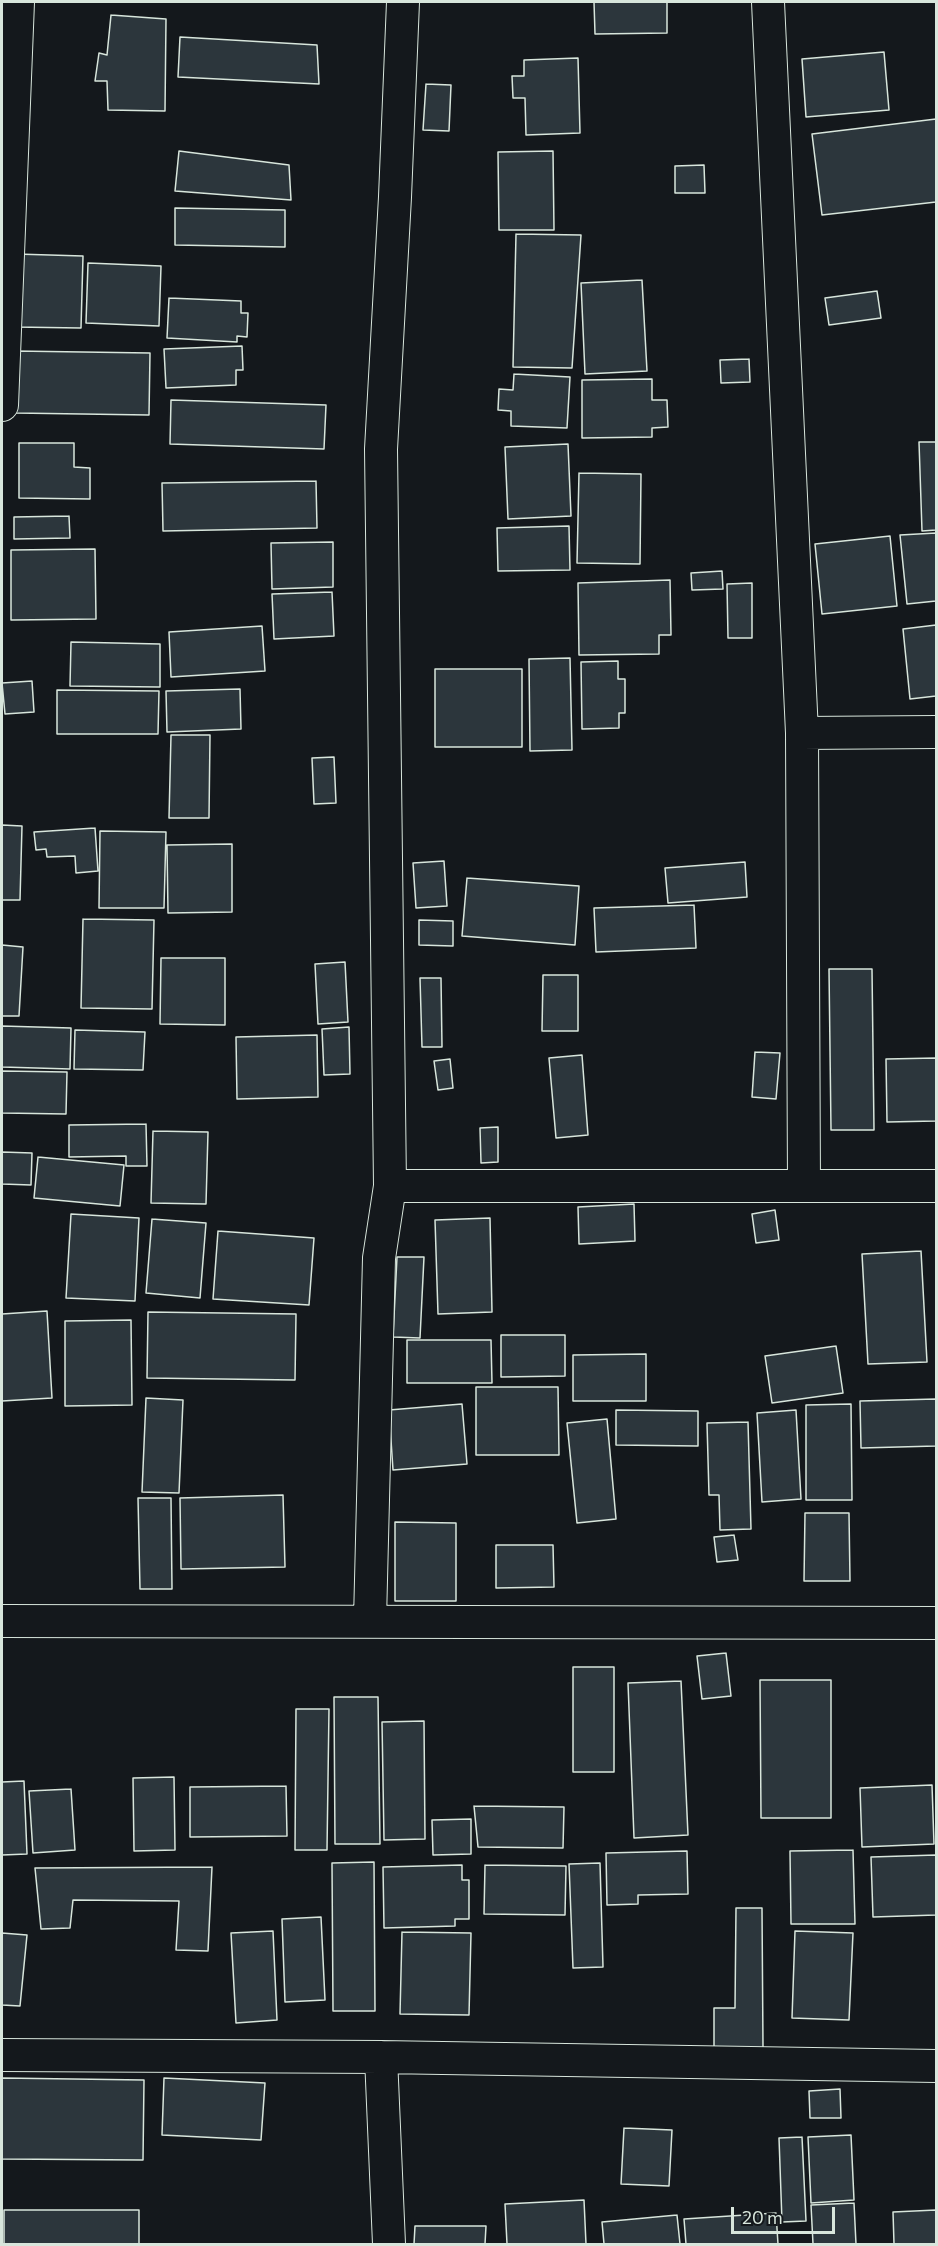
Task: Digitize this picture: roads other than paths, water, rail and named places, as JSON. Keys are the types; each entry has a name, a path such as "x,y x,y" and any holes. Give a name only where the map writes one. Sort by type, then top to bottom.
{"street":[{"path":"2,405 18,2"},
{"path":"370,1620 379,1258 390,1186 381,449 403,2"},
{"path":"768,2 802,733 804,1186"},
{"path":"802,733 936,732"},
{"path":"390,1186 936,1186"},
{"path":"2,1621 936,1623"},
{"path":"2,2055 381,2057 936,2066"},
{"path":"381,2057 389,2244"}]}
